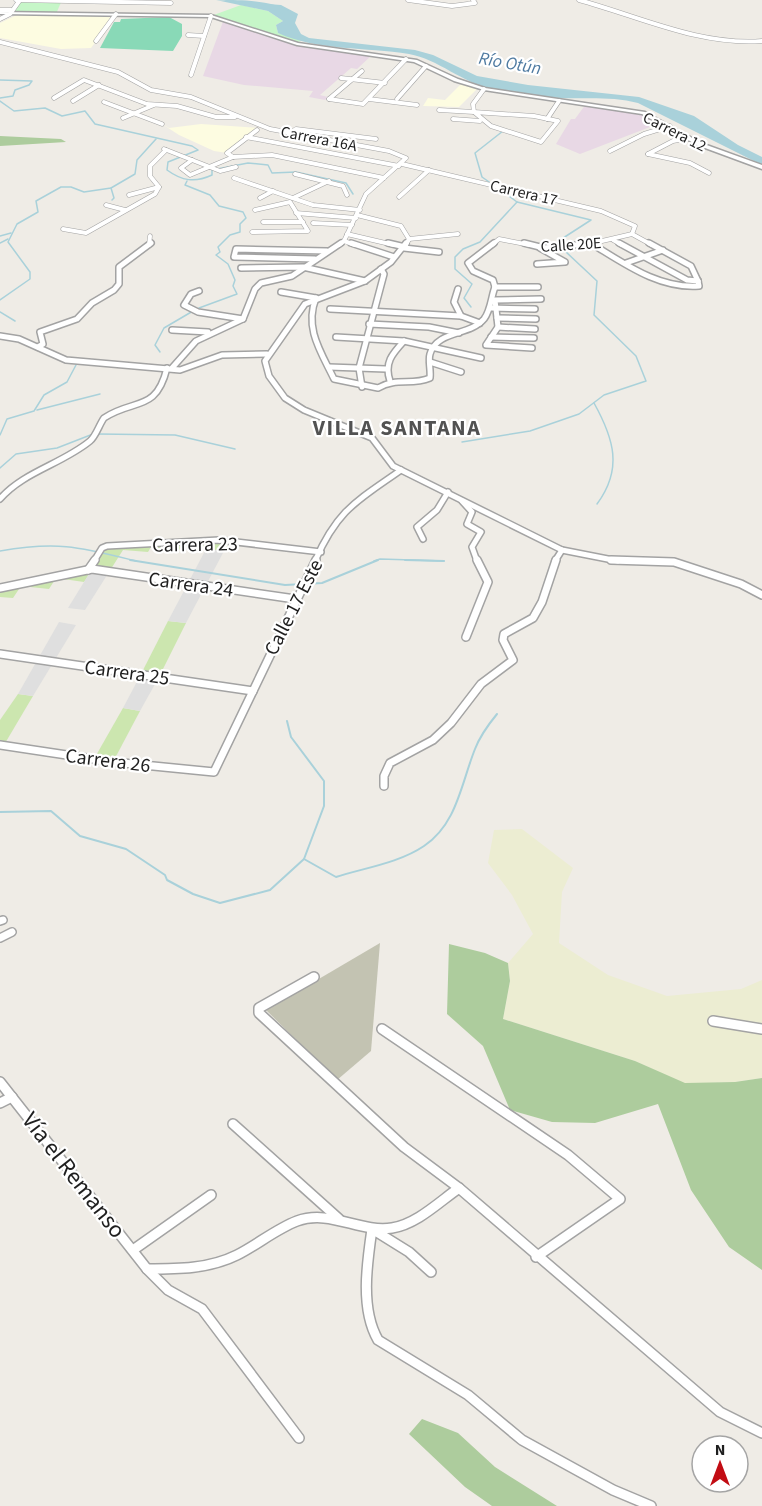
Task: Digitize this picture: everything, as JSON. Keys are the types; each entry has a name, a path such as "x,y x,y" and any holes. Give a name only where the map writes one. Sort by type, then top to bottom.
{"street":[{"path":"0,19 10,13 19,0 171,2 168,15"},
{"path":"408,0 452,6 470,5 475,3 473,0"},
{"path":"452,0 452,6"},
{"path":"579,0 692,32 744,42 762,41"},
{"path":"56,14 62,1"},
{"name":"Carrera 12","path":"0,12 211,16 297,44 406,59 484,89 643,113 721,153 762,167"},
{"path":"96,41 116,15"},
{"path":"191,75 211,16"},
{"path":"188,35 204,36"},
{"path":"0,42 118,72 151,90 191,97 235,117"},
{"path":"362,71 329,99 363,104 406,59"},
{"path":"397,99 426,66"},
{"path":"341,78 385,83"},
{"path":"54,98 84,80 139,101 177,106 216,117 235,117"},
{"path":"73,101 99,85"},
{"path":"480,121 473,112 473,105 484,89"},
{"path":"369,99 417,105"},
{"path":"122,108 139,101"},
{"path":"546,119 559,101"},
{"path":"104,102 162,124"},
{"path":"123,118 156,104"},
{"path":"439,110 558,121 541,142 508,134 480,121 453,119"},
{"name":"Carrera 16A","path":"235,117 404,156 406,160 400,165"},
{"path":"610,152 644,134 670,126"},
{"path":"233,157 227,153 246,136 257,130"},
{"path":"273,155 292,132 376,139"},
{"name":"Carrera 17","path":"246,136 429,170 601,211 632,222 635,226 632,234"},
{"path":"688,138 673,141 648,154 690,163 709,173"},
{"path":"159,187 148,172 153,161 165,150 220,171 236,167"},
{"path":"192,160 181,168 190,175 233,157 273,155 384,178"},
{"path":"0,499 11,486 49,467 93,434 108,413 142,403 159,393 170,368 193,341 243,319 255,289 261,283 292,276 344,241 366,194 400,165"},
{"path":"399,197 429,170"},
{"path":"295,174 329,181 345,188 347,195"},
{"path":"234,178 316,206 358,214 401,226 409,239"},
{"path":"293,198 329,181"},
{"path":"129,195 159,187"},
{"path":"63,229 86,233 155,194 159,187"},
{"path":"260,198 273,191"},
{"path":"252,232 306,233 303,222 290,202 255,210"},
{"path":"106,205 125,210"},
{"path":"296,213 358,214"},
{"path":"263,222 303,222"},
{"path":"313,223 352,225"},
{"path":"347,234 404,247 439,252"},
{"path":"409,239 458,234"},
{"path":"592,244 648,277 678,285 696,287 700,285 691,266 632,234"},
{"name":"Calle 20E","path":"495,286 493,280 470,267 469,260 499,239 508,239 537,247 592,244 632,234"},
{"path":"38,347 43,344 40,332 77,319 92,303 114,290 119,284 120,267 126,259 151,243 150,236"},
{"path":"409,239 394,257 364,282 316,298 300,309 290,328 267,354 265,368 285,399 310,412 353,427 375,440 382,447 387,461 401,470 562,550 622,562 674,562 741,584 762,595"},
{"path":"613,240 687,280 698,281"},
{"path":"344,241 394,257"},
{"path":"537,247 565,262 537,264"},
{"path":"315,259 234,257 235,250 238,249 327,251"},
{"path":"626,263 663,250"},
{"path":"241,267 303,267 381,284"},
{"path":"362,387 359,368 372,311 384,274 381,269"},
{"path":"532,348 486,345 498,327 497,318 491,308 495,286 538,287"},
{"path":"458,289 454,302 461,316"},
{"path":"199,291 191,294 184,305 198,312 243,319"},
{"path":"281,292 316,298"},
{"path":"316,298 311,311 313,336 339,382 378,388 390,381 426,381 431,374 430,362 435,346 444,338 480,323 496,299 542,299"},
{"path":"491,308 536,309"},
{"path":"330,309 461,316 480,323"},
{"path":"497,318 536,319"},
{"path":"369,324 429,327 459,333"},
{"path":"498,327 535,328"},
{"path":"172,330 211,332"},
{"path":"0,336 29,341 50,356 66,360 170,368 186,369 222,355 267,354"},
{"path":"336,337 404,341 435,346 481,358"},
{"path":"491,337 534,338"},
{"path":"390,381 386,369 392,355 404,341"},
{"path":"430,362 461,372"},
{"path":"330,367 386,369"},
{"name":"Calle 17 Este","path":"216,770 295,599 308,581 327,535 341,514 401,470"},
{"path":"423,539 417,527 437,510 448,492"},
{"path":"459,497 472,512 466,523 480,532 472,547 488,582 466,637"},
{"name":"Carrera 23","path":"88,570 105,547 219,540 321,552"},
{"path":"384,786 384,776 390,763 434,740 451,723 481,684 513,660 503,640 504,634 533,618 548,587 557,556 562,550"},
{"name":"Carrera 24","path":"0,588 88,570 295,599"},
{"name":"Carrera 25","path":"0,654 253,691"},
{"name":"Carrera 26","path":"0,745 196,772 211,773 216,770"},
{"path":"0,938 12,932"},
{"path":"314,977 259,1008 259,1013 404,1147 459,1188 536,1257 720,1412 762,1433"},
{"path":"713,1021 762,1029"},
{"path":"382,1029 568,1155 620,1199 536,1257"},
{"name":"Vía el Remanso","path":"0,1082 147,1269 168,1290 202,1309 299,1438"},
{"path":"0,1103 12,1097"},
{"path":"233,1124 339,1219"},
{"path":"372,1229 394,1228 413,1221 459,1188"},
{"path":"133,1250 211,1195"},
{"path":"147,1269 191,1269 235,1256 297,1221 339,1219 372,1229 409,1252 431,1272"},
{"path":"372,1229 367,1266 369,1326 378,1340 468,1395 522,1440 613,1490 651,1506"}],"shaded area":[{"path":"19,14 116,14 91,48 61,49 0,38 0,23"},
{"path":"224,19 297,44 372,55 357,69 351,68 320,95 328,97 325,100 309,97 313,91 244,85 203,76"},
{"path":"462,83 478,88 459,107 423,106 428,98 445,100"},
{"path":"586,104 651,115 663,122 580,154 556,144 571,119 575,119"},
{"path":"162,124 169,128 201,124 259,128 227,153 214,151 179,135"},
{"path":"206,549 224,551 186,623 168,621"},
{"path":"92,569 109,572 85,610 68,608"},
{"path":"59,622 76,625 33,696 18,694"},
{"path":"141,674 159,677 140,711 123,708"},
{"path":"522,829 573,868 562,892 559,943 608,975 667,996 741,989 762,980 762,1078 735,1082 685,1084 635,1061 503,1019 510,981 508,963 533,934 512,895 488,863 494,830"},
{"path":"380,943 371,1051 337,1080 266,1010"}],"green space":[{"path":"20,0 62,0 56,14 10,13"},
{"path":"241,5 268,11 283,21 276,25 278,33 301,40 297,44 211,16"},
{"path":"169,17 182,24 182,36 173,51 100,48 114,22 120,22 121,19"},
{"path":"0,136 61,139 66,142 0,146"},
{"path":"230,541 224,551 182,546 179,550 151,547 148,552 123,550 109,572 92,570 84,582 56,578 49,589 21,586 13,598 0,597 0,588 88,570 102,548"},
{"path":"168,621 186,623 159,677 141,674"},
{"path":"18,694 33,696 4,745 0,745 0,720"},
{"path":"123,708 140,711 113,762 94,759"},
{"path":"449,944 485,953 508,963 510,981 503,1019 635,1061 685,1083 735,1082 762,1078 762,1270 729,1247 691,1190 658,1104 595,1123 552,1122 510,1110 483,1046 447,1014"},
{"path":"422,1419 458,1433 495,1467 557,1506 492,1506 465,1487 409,1434"}],"water":[{"name":"Río Otún","path":"216,0 281,5 298,14 295,23 301,34 309,38 415,50 433,55 477,76 528,85 639,97 694,116 738,145 762,157 762,165 638,103 609,99 544,97 493,89 471,82 430,61 409,54 326,46 293,39 278,33 276,25 283,21 268,11"}],"waterway":[{"name":"Río Otún","path":"225,0 280,9 288,13 290,30"},
{"path":"0,80 32,81 29,85 15,90 13,96 0,98"},
{"path":"0,101 14,111 45,108 62,116 85,111 95,124 192,146 198,150 168,162 167,170 183,179 206,178 212,175 212,170"},
{"path":"492,184 482,177 475,153 503,131"},
{"path":"111,188 135,174 137,160 156,139"},
{"path":"217,169 248,163 268,165 272,173 296,172 346,183 353,194"},
{"path":"187,181 185,185 210,195 219,206 243,212 246,218 240,224 240,232 230,235 218,247 220,252 216,255 228,264 235,280 233,286 237,294 199,308"},
{"path":"0,300 30,279 30,272 8,242 17,224 38,212 36,201 61,187 71,187 84,192 111,188"},
{"path":"497,187 517,202"},
{"path":"111,188 114,198 112,200"},
{"path":"462,442 530,431 579,414 604,395 646,381 636,356 594,315 597,281 566,252 560,240 591,220 517,202"},
{"path":"471,307 464,298 472,284 455,269 455,257 463,249 480,242 517,202"},
{"path":"0,236 11,233"},
{"path":"0,243 8,239"},
{"path":"160,352 155,345 164,328 193,311"},
{"path":"0,312 15,321"},
{"path":"0,435 7,419 34,411 44,395 67,382 76,365"},
{"path":"37,410 100,394"},
{"path":"594,403 607,429 613,454 610,479 597,504"},
{"path":"0,468 16,454 57,448 93,434"},
{"path":"98,434 175,435 235,449"},
{"path":"0,551 38,546 68,547 136,561"},
{"path":"374,561 380,559 444,561 405,560"},
{"path":"130,560 136,561"},
{"path":"136,561 285,585 322,583 378,560"},
{"path":"304,859 336,877 393,861 424,846 435,837 451,815 477,744 497,714"},
{"path":"287,721 291,737 324,781 324,806 304,859"},
{"path":"0,812 51,811 80,836 126,849 165,875 167,880 193,894 220,903 270,890 304,859"}],"district":[{"name":"VILLA SANTANA","path":"397,427"}]}
